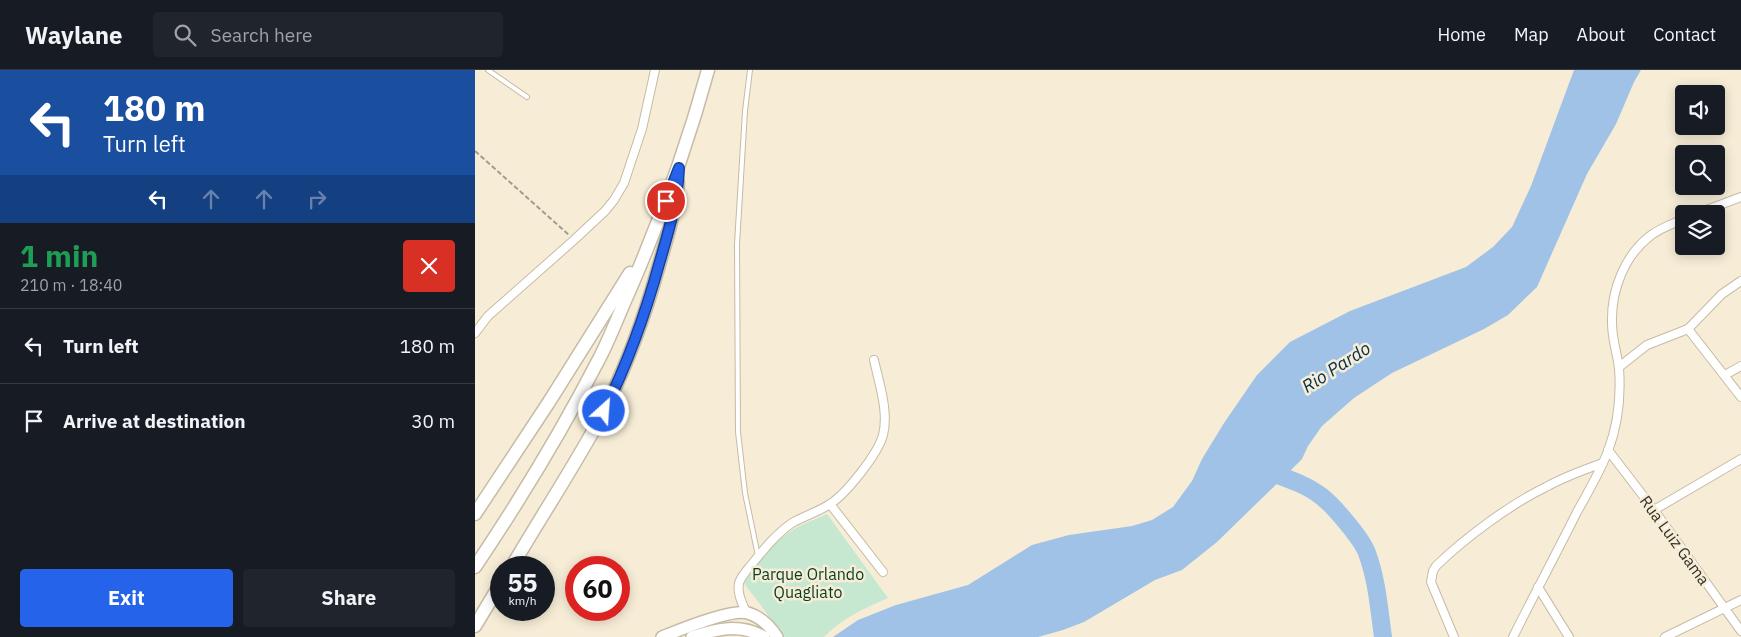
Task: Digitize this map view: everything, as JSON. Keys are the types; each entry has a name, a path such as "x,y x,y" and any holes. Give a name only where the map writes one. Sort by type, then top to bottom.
{"main road":[{"path":"475,567 517,504 600,357 653,235 679,168 708,70"},
{"path":"518,556 597,424 621,374 639,326 669,230 677,196 679,168"},
{"path":"475,514 549,402 653,235"},
{"path":"475,626 490,601"},
{"path":"662,637 721,616 746,612 766,623 777,637"},
{"path":"692,637 722,628 752,631 764,637"}],"street":[{"path":"475,332 488,316 574,240 614,200 624,182 642,129 655,70"},
{"path":"1720,205 1741,197"},
{"path":"1513,637 1608,450 1618,411 1619,367 1612,323 1617,284 1630,258 1640,245 1659,230 1675,223"},
{"path":"1619,367 1647,345 1688,329 1722,294 1741,280"},
{"path":"1688,329 1741,398"},
{"path":"746,612 739,594 739,583 758,556 786,528 830,504 853,482 880,444 885,421 874,360"},
{"path":"1725,375 1741,366"},
{"name":"Rua Luiz Gama","path":"1608,450 1654,510 1741,631"},
{"path":"1654,510 1741,459"},
{"path":"1454,637 1431,582 1436,566 1495,518 1528,497 1567,477 1603,463"},
{"path":"830,504 883,572"},
{"path":"1538,587 1569,637"},
{"path":"1665,637 1741,600"}],"lane":[{"path":"488,70 527,97"},
{"path":"749,70 744,120 737,244 738,432 745,493 758,556"}],"path":[{"path":"475,151 574,240"}],"green space":[{"name":"Parque Orlando Quagliato","path":"827,514 888,598 846,619 824,637 785,637 743,582 757,562 788,533"}],"water":[{"name":"Rio Pardo","path":"1574,70 1641,70 1616,124 1587,174 1537,287 1508,315 1484,329 1392,373 1354,398 1322,426 1308,446 1302,459 1294,467 1217,542 1182,570 1155,580 1084,622 1038,637 833,637 858,620 896,605 968,585 1032,545 1069,535 1132,526 1152,520 1173,507 1192,481 1202,459 1224,423 1257,375 1290,342 1350,311 1466,267 1493,247 1512,227 1531,186"}],"waterway":[{"path":"1262,469 1314,491 1333,507 1354,531 1364,547 1370,563 1383,637"}],"route":[{"path":"604,411 630,352 656,277 677,196 679,168 666,201"}]}
